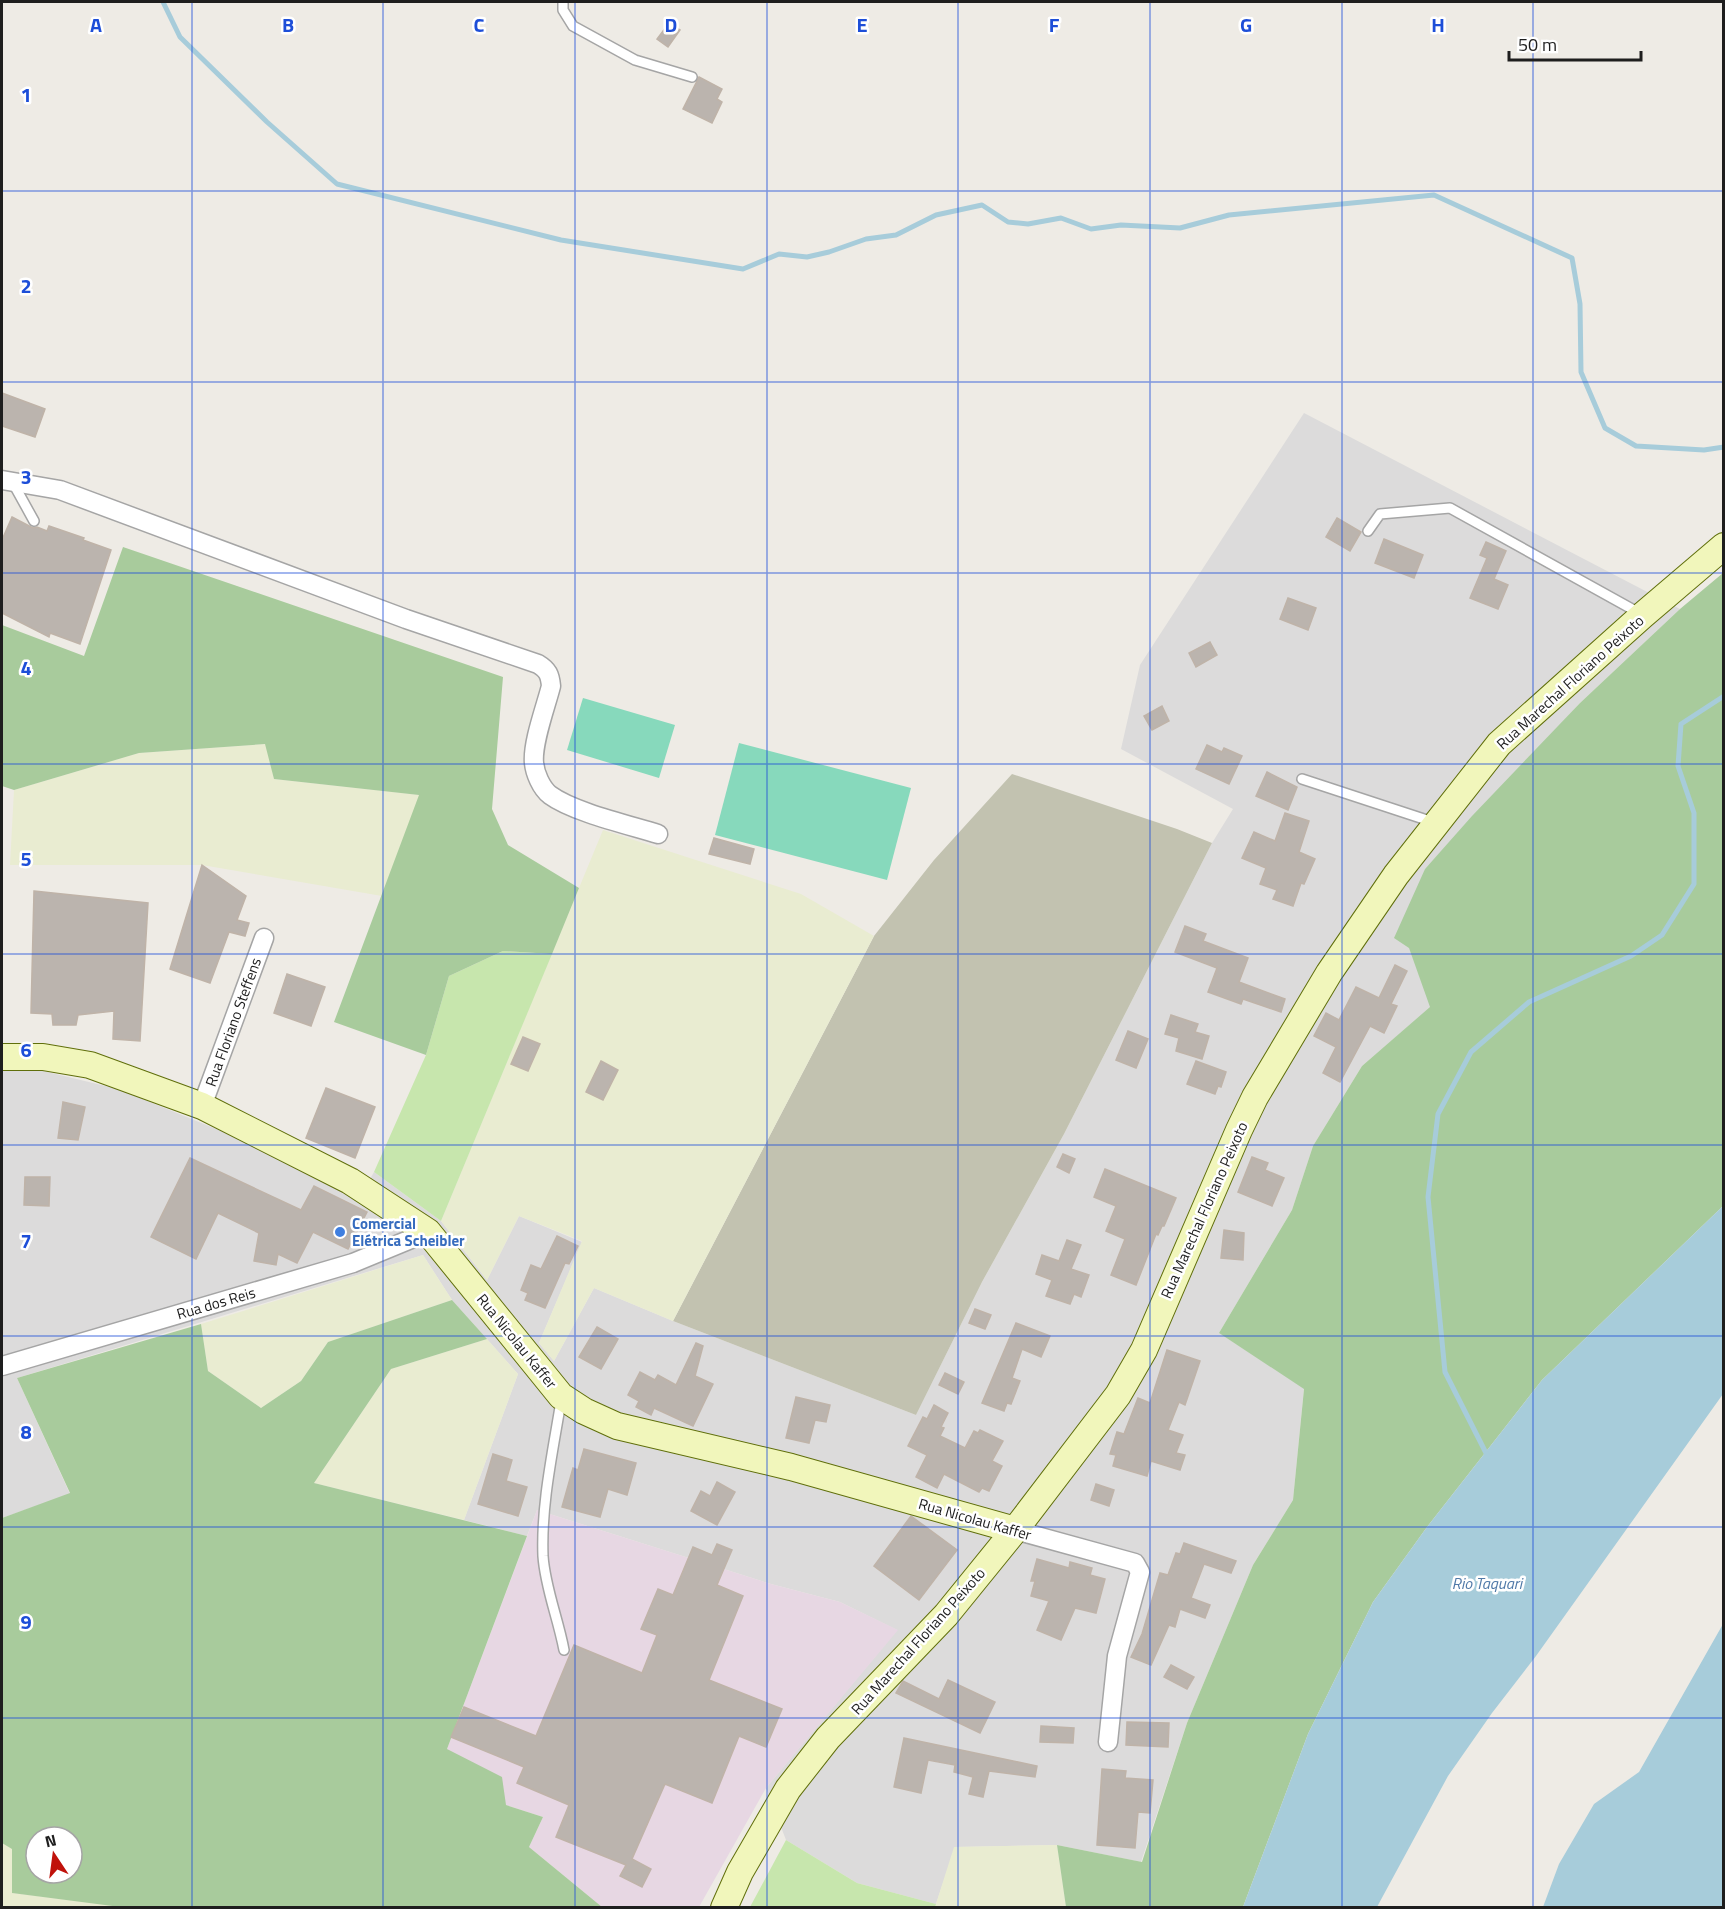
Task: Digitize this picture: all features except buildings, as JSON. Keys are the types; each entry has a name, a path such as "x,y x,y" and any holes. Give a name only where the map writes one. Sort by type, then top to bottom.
{"main road":[{"name":"Rua Marechal Floriano Peixoto","path":"724,1908 740,1872 788,1789 828,1738 946,1615 1016,1530 1118,1395 1144,1350 1255,1097 1329,973 1396,875 1500,744 1643,615 1724,546"},
{"name":"Rua Nicolau Kaffer","path":"2,1057 43,1057 90,1065 202,1106 350,1181 428,1232 561,1396 584,1411 617,1426 791,1467 1016,1530"}],"street":[{"path":"7,482 60,490 406,619 538,664 547,669 551,686 535,748 534,763 539,780 548,794 567,804 658,834"},
{"name":"Rua Floriano Steffens","path":"202,1106 264,938"},
{"name":"Rua dos Reis","path":"2,1366 353,1263 428,1232"},
{"name":"Rua Nicolau Kaffer","path":"1016,1530 1135,1563 1140,1572 1117,1656 1108,1742"}],"lane":[{"path":"563,2 563,10 573,26 635,60 692,77"},
{"path":"7,482 34,521"},
{"path":"1368,531 1380,514 1450,508 1643,615"},
{"path":"1302,778 1436,823"},
{"path":"561,1396 547,1497 543,1554 549,1590 564,1650"}],"shaded area":[{"path":"1304,413 1680,609 1580,703 1425,869 1409,947 1431,1007 1362,1066 1313,1146 1292,1210 1219,1333 1304,1388 1293,1500 1253,1565 1187,1723 1141,1862 1057,1845 955,1847 936,1904 857,1883 786,1840 766,1788 897,1630 840,1602 771,1584 537,1510 527,1536 464,1520 518,1374 452,1300 423,1255 17,1378 70,1494 2,1518 2,1071 39,1070 118,1089 231,1135 358,1200 374,1172 441,1221 487,1280 519,1216 582,1242 539,1343 554,1361 594,1288 916,1415 982,1282 1064,1134 1212,843 1233,809 1121,749 1140,665"},
{"path":"266,744 274,779 420,795 382,896 202,865 10,865 14,790 139,753"},
{"path":"1012,774 1177,829 1212,843 1064,1134 982,1282 916,1415 673,1321 874,936 934,860"},
{"path":"603,830 801,894 874,936 673,1321 594,1288 554,1361 539,1343 582,1241 519,1216 487,1280 441,1221"},
{"path":"423,1255 452,1300 328,1342 301,1381 261,1408 208,1371 201,1324"},
{"path":"487,1339 518,1374 464,1520 314,1483 391,1369"},
{"path":"537,1510 771,1584 840,1602 898,1630 766,1788 699,1907 602,1907 529,1847 543,1817 506,1805 447,1749"},
{"path":"2,1843 12,1848 12,1893 128,1907 2,1907"},
{"path":"1057,1845 1066,1907 935,1907 954,1847"}],"green space":[{"path":"123,547 503,677 492,809 508,845 579,888 552,954 503,951 449,976 426,1055 334,1022 419,795 274,779 265,744 139,753 14,790 2,786 2,625 84,656"},
{"path":"1723,573 1723,1206 1542,1380 1427,1527 1373,1602 1308,1734 1243,1907 1066,1907 1057,1845 1142,1862 1187,1723 1253,1565 1293,1500 1304,1389 1219,1333 1292,1210 1313,1146 1362,1066 1430,1007 1409,948 1394,938 1425,869 1472,816 1580,703 1680,609"},
{"path":"583,698 675,725 659,778 567,750"},
{"path":"739,743 911,788 887,880 715,835"},
{"path":"503,951 552,954 441,1221 374,1172 426,1055 449,976"},
{"path":"452,1300 487,1339 391,1369 314,1483 527,1536 447,1749 502,1777 506,1805 543,1817 529,1847 602,1907 128,1908 12,1893 12,1849 2,1843 2,1518 70,1493 17,1378 201,1324 208,1371 261,1408 301,1381 328,1342"},
{"path":"786,1840 857,1883 936,1904 935,1907 750,1907"}],"water":[{"name":"Rio Taquari","path":"1723,1206 1723,1394 1448,1776 1377,1907 1243,1907 1308,1734 1373,1602 1427,1527 1542,1380"},
{"path":"1723,1624 1723,1907 1543,1907 1559,1864 1594,1804 1639,1772"}],"waterway":[{"path":"163,2 180,37 267,122 337,184 561,240 743,269 779,254 807,257 866,239 896,235 936,215 982,205 1008,222 1028,224 1061,218 1091,229 1121,225 1180,228 1229,215 1434,195 1572,258 1580,304 1581,372 1605,428 1636,446 1704,450 1724,447"},
{"path":"1488,1457 1445,1372 1428,1197 1438,1114 1471,1052 1529,1002 1631,956 1662,935 1694,884 1694,813 1678,766 1681,724 1724,696"}],"place":[{"name":"Comercial Elétrica Scheibler","path":"340,1232"}]}
